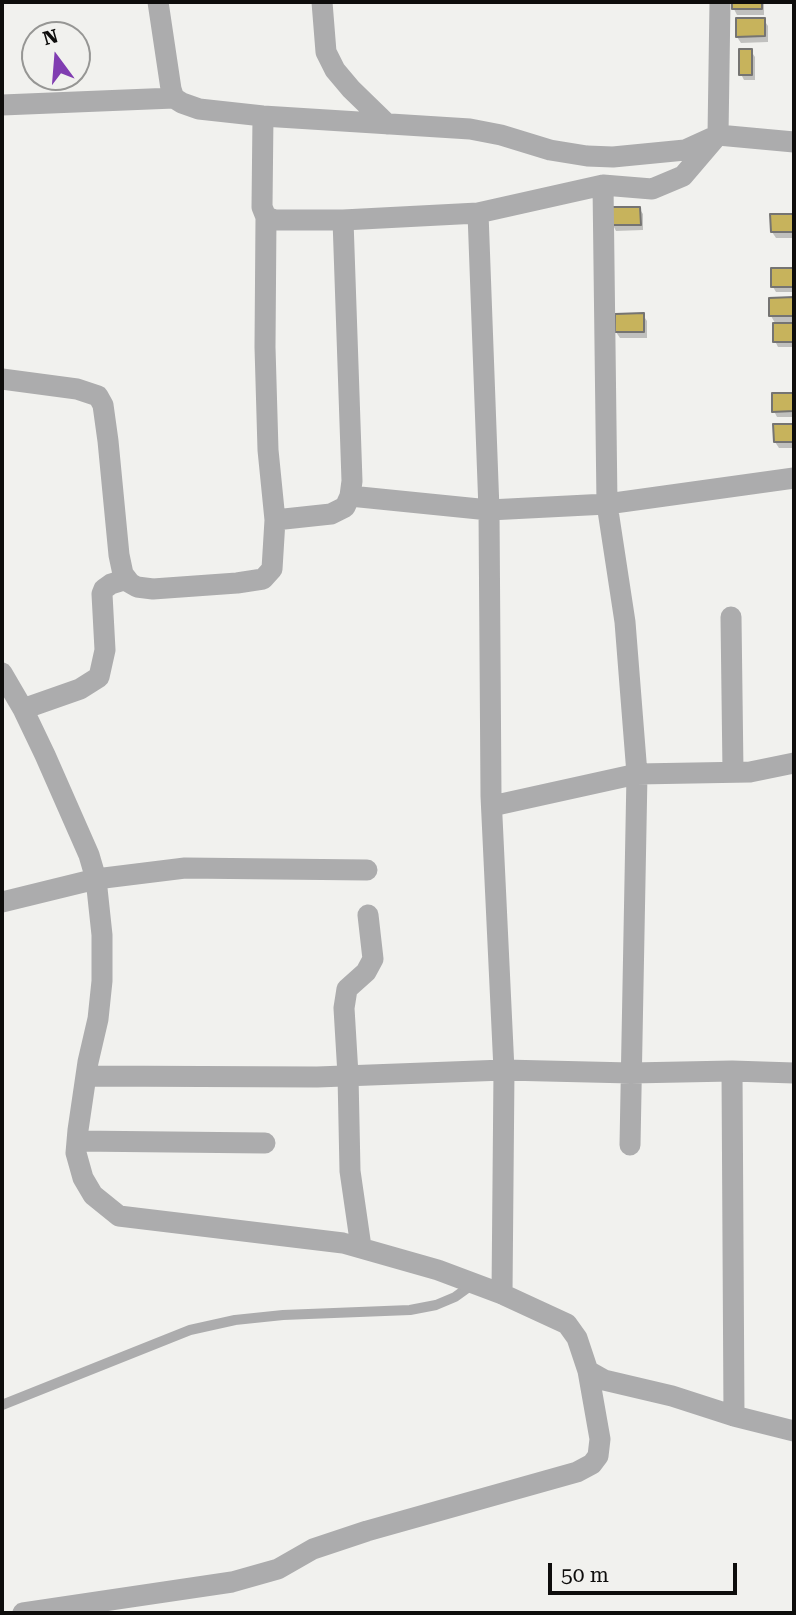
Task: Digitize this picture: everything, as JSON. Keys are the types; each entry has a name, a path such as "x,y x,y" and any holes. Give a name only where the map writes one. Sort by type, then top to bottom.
{"street":[{"path":"158,2 174,98"},
{"path":"322,2 326,52 330,61 351,89 387,124"},
{"path":"266,217 275,220 343,220 478,213 603,185 652,189 683,176 718,135 720,2"},
{"path":"2,105 174,98 199,109 263,116 470,129 550,150 587,156 613,157 685,150 718,135 794,142"},
{"path":"2,379 77,390 98,396 103,404 107,429 119,555 123,573 137,587 153,589 263,579 272,569 275,520 268,450 265,346 266,217 262,207 263,116"},
{"path":"603,185 607,504 625,622 638,774 630,1145"},
{"path":"478,213 489,510 492,806 504,1070 502,1294"},
{"path":"275,520 331,514 345,507 350,496 352,481 343,220"},
{"path":"350,496 489,510 607,504 794,478"},
{"path":"23,709 80,689 99,677 105,650 102,594 111,584 127,579"},
{"path":"731,617 733,772"},
{"path":"2,673 23,709 89,855 96,879 102,935 102,981 76,1153 83,1178 93,1195 119,1216 343,1242 407,1259 502,1294 567,1324 577,1338 588,1371 600,1439 598,1456 592,1464 577,1472 367,1531 313,1549 278,1569 232,1582 23,1613"},
{"path":"492,806 638,774 750,772 794,763"},
{"path":"2,902 96,879 185,868 367,870"},
{"path":"361,1247 349,1171 345,998 347,989 366,972 373,959 368,915"},
{"path":"87,1076 348,1075 504,1070 794,1073"},
{"path":"732,1071 734,1416"},
{"path":"77,1141 265,1143"},
{"path":"588,1371 604,1380 673,1396 794,1432"}],"lane":[{"path":"2,1405 190,1331 235,1320 436,1305 455,1297 473,1284"}],"building":[{"path":"732,2 762,2 762,9 732,9"},
{"path":"736,18 765,18 765,36 736,37"},
{"path":"739,49 752,49 752,75 739,75"},
{"path":"611,207 640,207 641,225 611,225"},
{"path":"770,214 794,214 794,232 771,232"},
{"path":"771,268 794,268 794,287 771,287"},
{"path":"794,297 794,316 769,316 769,298"},
{"path":"644,313 644,332 615,332 615,314"},
{"path":"773,323 794,323 794,342 773,342"},
{"path":"772,393 794,393 794,411 772,412"},
{"path":"773,424 794,424 794,442 774,442"}]}
